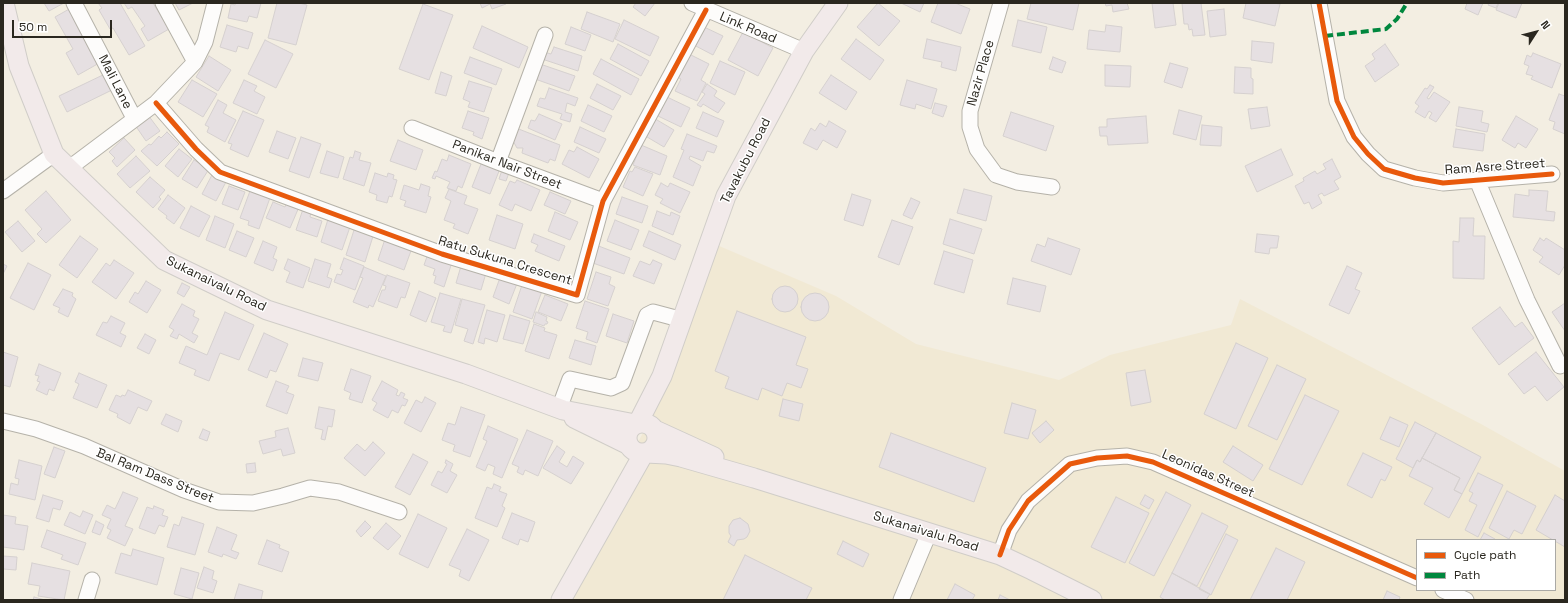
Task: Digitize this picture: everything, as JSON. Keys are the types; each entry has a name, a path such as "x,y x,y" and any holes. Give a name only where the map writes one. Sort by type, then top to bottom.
{"main road":[{"name":"Sukanaivalu Road","path":"4,3 19,66 54,154 164,260 266,310 466,374 561,409 646,426 754,478"},
{"name":"Tavakubu Road","path":"636,449 654,446 657,441 646,426 662,376 726,196 804,51 838,3"},
{"name":"Sukanaivalu Road","path":"561,409 576,419 636,449 681,457 754,478 1000,556 1092,600"},
{"path":"561,600 603,524 636,449 626,438 627,432 646,426"}],"street":[{"name":"Mali Lane","path":"74,3 134,118"},
{"path":"163,3 194,62"},
{"path":"68,168 134,118 156,104 194,62 205,42 215,3"},
{"name":"Link Road","path":"692,3 804,51"},
{"name":"Nazir Place","path":"1001,3 970,111 970,127 977,149 996,175 1017,182 1052,187"},
{"name":"Ram Asre Street","path":"1319,3 1337,101 1354,137 1368,154 1384,169 1415,178 1443,182 1552,174"},
{"name":"Ratu Sukuna Crescent","path":"156,104 196,149 220,172 442,254 577,295 603,201 706,10"},
{"path":"498,162 545,35"},
{"name":"Panikar Nair Street","path":"412,128 603,201"},
{"path":"3,191 54,154"},
{"path":"1477,180 1527,300 1560,366"},
{"path":"561,409 570,379 612,388 622,383 647,315 653,312 683,320"},
{"name":"Bal Ram Dass Street","path":"3,421 36,429 84,446 184,490 219,502 252,503 310,488 339,492 400,512"},
{"name":"Leonidas Street","path":"1000,556 1009,530 1028,501 1070,464 1097,458 1127,456 1154,462 1416,578"},
{"path":"901,600 929,533"},
{"path":"86,600 92,580"},
{"path":"1445,591 1466,600"}],"shaded area":[{"path":"710,242 836,296 916,344 1059,380 1110,355 1231,325 1240,299 1481,424 1565,471 1565,600 560,600 633,451 648,424 662,376"}],"building":[{"path":"44,3 64,3 49,11"},
{"path":"98,3 120,3 145,46 129,55 113,28 110,29 99,10 102,8"},
{"path":"124,3 153,3 169,29 148,41 141,29 145,26 132,7 128,9"},
{"path":"175,3 193,3 179,10"},
{"path":"236,3 261,3 257,18 249,16 247,22 228,18 231,4 235,5"},
{"path":"277,3 299,3 307,5 296,45 268,38"},
{"path":"480,3 506,4 492,9 490,4 482,8"},
{"path":"636,3 655,3 645,16 633,7"},
{"path":"878,3 900,21 879,46 857,27"},
{"path":"901,3 924,3 920,12"},
{"path":"938,3 955,3 970,9 961,34 931,22"},
{"path":"1031,3 1079,3 1073,30 1027,19"},
{"path":"1105,3 1127,3 1129,9 1113,12 1112,5 1106,6"},
{"path":"1152,3 1173,3 1176,25 1155,28"},
{"path":"1182,3 1201,3 1205,35 1193,36 1192,29 1189,30 1188,24 1184,24"},
{"path":"1246,3 1280,4 1275,26 1243,18"},
{"path":"1467,3 1483,3 1478,15 1465,9"},
{"path":"1489,3 1498,3 1496,8 1488,5"},
{"path":"1499,3 1522,3 1516,18 1496,10"},
{"path":"423,4 453,15 429,80 399,69"},
{"path":"71,8 101,62 78,75 66,53 73,49 55,17"},
{"path":"1224,9 1226,35 1210,37 1207,11"},
{"path":"587,12 620,24 613,42 581,29"},
{"path":"624,20 659,37 650,56 615,39"},
{"path":"1018,20 1047,27 1041,53 1012,46"},
{"path":"227,25 253,33 248,49 238,46 236,52 220,47"},
{"path":"1106,25 1122,27 1120,52 1087,49 1089,30 1105,32"},
{"path":"482,26 528,47 519,68 473,48"},
{"path":"702,26 723,36 713,55 692,44"},
{"path":"571,27 591,35 585,51 565,44"},
{"path":"743,32 773,48 758,76 728,60"},
{"path":"856,39 884,60 870,80 841,59"},
{"path":"927,39 961,47 956,71 941,67 942,62 923,58"},
{"path":"265,40 293,54 276,88 248,74"},
{"path":"1252,41 1274,43 1272,63 1251,60"},
{"path":"618,44 649,61 641,76 610,59"},
{"path":"1385,44 1399,65 1375,82 1365,66 1375,59 1372,54"},
{"path":"554,47 582,56 578,71 542,59 544,52 551,54"},
{"path":"685,52 709,64 701,80 706,83 697,101 675,91 681,79 674,75"},
{"path":"1533,53 1561,64 1552,88 1531,79 1533,76 1526,74 1529,66 1524,64 1527,55 1531,57"},
{"path":"209,56 231,70 218,91 196,77"},
{"path":"470,57 502,69 496,85 464,73"},
{"path":"1053,57 1066,62 1062,73 1049,69"},
{"path":"601,59 639,79 631,95 593,74"},
{"path":"720,61 745,72 735,95 710,83"},
{"path":"1170,63 1188,68 1182,88 1164,82"},
{"path":"540,64 575,76 569,91 535,79"},
{"path":"1105,65 1131,66 1130,87 1105,86"},
{"path":"1235,67 1251,68 1253,94 1234,93"},
{"path":"441,72 452,76 446,96 435,93"},
{"path":"107,73 114,89 67,112 59,96"},
{"path":"831,75 857,92 846,110 819,93"},
{"path":"192,80 217,94 203,117 178,102"},
{"path":"244,80 257,86 254,91 265,97 257,114 233,103"},
{"path":"907,80 937,89 931,109 916,104 915,109 900,105"},
{"path":"469,81 492,88 484,112 468,107 470,102 463,99"},
{"path":"597,84 621,96 613,110 590,98"},
{"path":"707,84 717,91 714,96 725,103 718,113 703,104 701,107 697,105 705,94 702,92"},
{"path":"1430,85 1434,87 1427,98 1429,99 1434,92 1450,102 1436,122 1429,118 1432,113 1429,111 1425,118 1415,112 1419,106 1415,103 1425,88 1427,89"},
{"path":"549,88 578,98 575,106 567,103 565,112 572,114 570,122 560,119 562,114 537,106 540,98 545,99"},
{"path":"1559,94 1565,96 1565,134 1553,129 1555,122 1549,120"},
{"path":"667,97 690,108 681,127 658,116"},
{"path":"218,100 227,105 223,113 236,120 225,142 207,132 209,127 205,125"},
{"path":"935,103 947,106 943,117 932,113"},
{"path":"588,105 612,116 604,132 581,121"},
{"path":"1267,107 1270,126 1251,129 1248,109"},
{"path":"1459,107 1483,111 1481,122 1489,124 1487,132 1456,126"},
{"path":"1179,110 1202,116 1196,140 1173,134"},
{"path":"243,111 264,120 248,157 230,149 232,144 228,143"},
{"path":"468,111 489,118 482,139 473,135 474,132 462,128"},
{"path":"703,112 724,121 717,137 696,128"},
{"path":"1011,112 1054,126 1046,151 1003,136"},
{"path":"539,114 562,124 555,140 528,128 531,120 535,121"},
{"path":"148,115 160,131 146,141 135,125"},
{"path":"1146,116 1148,143 1108,145 1107,136 1100,136 1099,127 1107,127 1107,119"},
{"path":"1516,116 1538,129 1526,148 1518,143 1515,148 1502,140"},
{"path":"652,117 674,130 664,147 642,134"},
{"path":"829,121 846,131 837,148 823,140 817,150 803,143 811,128 815,131 820,123 826,127"},
{"path":"1202,125 1222,127 1221,146 1200,145"},
{"path":"580,127 606,139 599,153 574,142"},
{"path":"516,128 560,145 555,161 550,159 548,163 522,153 523,148 517,148 512,139"},
{"path":"1456,129 1485,134 1483,151 1453,147"},
{"path":"277,131 296,138 288,159 269,152"},
{"path":"167,132 179,144 157,166 141,151 149,144 151,145 159,136 161,138"},
{"path":"687,134 717,146 714,153 707,151 703,161 690,156 689,159 701,166 693,186 673,177 684,150 681,149"},
{"path":"301,137 321,144 309,178 289,171"},
{"path":"124,138 135,150 117,167 112,161 115,158 109,152"},
{"path":"398,140 423,150 416,170 390,161"},
{"path":"641,145 667,156 660,175 633,165"},
{"path":"577,147 599,159 589,178 562,164 569,150 574,152"},
{"path":"179,149 192,159 178,177 165,166"},
{"path":"1281,149 1293,175 1257,192 1245,166"},
{"path":"327,151 344,157 338,178 320,173"},
{"path":"355,151 361,153 359,160 371,163 364,186 343,179 350,157 353,158"},
{"path":"449,155 471,164 462,188 458,186 456,191 447,188 450,182 436,176 435,179 432,178 435,171 437,172 442,159 447,161"},
{"path":"136,156 150,171 130,188 117,174"},
{"path":"483,159 501,166 490,194 472,187"},
{"path":"1332,159 1341,177 1334,181 1339,189 1324,196 1322,193 1318,195 1322,203 1312,209 1309,202 1304,204 1295,186 1304,181 1303,178 1315,171 1317,174 1326,169 1323,164"},
{"path":"194,160 209,169 197,188 182,179"},
{"path":"503,167 510,170 506,181 499,179"},
{"path":"635,167 653,174 643,196 623,187 630,171 632,172"},
{"path":"213,173 227,180 216,201 202,194"},
{"path":"375,173 387,177 388,173 394,175 393,179 397,180 392,197 389,196 387,203 376,200 377,195 369,192"},
{"path":"150,177 165,190 159,197 161,199 153,208 136,192"},
{"path":"517,180 540,190 531,211 515,204 512,211 499,205 510,181 515,183"},
{"path":"661,183 668,187 670,183 690,192 680,213 660,203 663,199 655,195"},
{"path":"421,184 430,187 428,196 431,197 426,213 404,206 406,201 400,199 404,185 419,190"},
{"path":"229,186 245,192 238,210 222,204"},
{"path":"449,189 467,196 464,204 478,209 468,234 453,228 455,224 444,220 451,201 445,198"},
{"path":"964,189 992,196 986,221 957,213"},
{"path":"1529,190 1548,191 1546,211 1555,212 1554,221 1513,217 1515,194 1529,196"},
{"path":"46,191 71,220 46,243 37,234 42,229 25,210"},
{"path":"250,191 272,192 259,229 248,225 249,221 240,218"},
{"path":"550,192 571,201 565,214 544,205"},
{"path":"852,194 871,200 863,226 844,220"},
{"path":"168,195 185,208 174,224 158,209"},
{"path":"622,197 648,206 642,223 616,214"},
{"path":"911,198 920,202 912,219 903,215"},
{"path":"273,202 285,207 287,202 299,207 290,228 266,218"},
{"path":"191,206 210,216 199,237 180,228"},
{"path":"303,209 311,212 310,217 322,221 317,237 296,230"},
{"path":"657,211 670,216 671,212 680,216 673,235 652,226"},
{"path":"555,212 578,222 570,240 548,231"},
{"path":"497,215 523,224 515,249 489,240"},
{"path":"215,216 234,224 225,248 206,240"},
{"path":"329,216 351,224 342,250 321,242"},
{"path":"1460,218 1474,218 1473,236 1485,236 1484,279 1453,278 1453,241 1459,242"},
{"path":"950,219 982,229 974,254 943,244"},
{"path":"615,220 639,230 631,250 607,241"},
{"path":"892,220 913,227 899,265 878,257"},
{"path":"18,221 35,241 22,252 5,232"},
{"path":"355,227 374,233 365,262 346,255"},
{"path":"237,231 254,238 246,257 229,250"},
{"path":"649,231 681,245 675,260 643,246"},
{"path":"534,234 565,246 559,261 535,251 538,245 531,242"},
{"path":"1257,234 1279,236 1277,248 1270,248 1269,254 1255,252"},
{"path":"80,236 98,249 77,278 59,265"},
{"path":"1048,238 1080,249 1071,275 1031,261 1037,244 1045,247"},
{"path":"1540,238 1544,241 1546,238 1565,250 1565,265 1559,275 1539,262 1543,257 1533,250"},
{"path":"385,239 412,248 404,270 378,260"},
{"path":"263,241 277,247 273,258 277,260 273,271 254,263"},
{"path":"596,245 630,258 624,274 590,262"},
{"path":"429,251 453,259 444,287 434,283 436,276 433,275 435,269 424,265"},
{"path":"944,251 973,260 964,293 934,284"},
{"path":"344,258 364,266 355,290 334,282 337,274 341,275 343,270 340,269"},
{"path":"288,259 310,268 303,288 286,282 290,272 284,269"},
{"path":"315,259 331,264 327,277 332,279 329,288 308,281"},
{"path":"114,260 134,273 116,299 92,282 106,263 110,266"},
{"path":"653,260 662,264 654,284 633,276 640,261 650,265"},
{"path":"28,263 51,275 34,310 10,298"},
{"path":"3,264 7,266 3,274"},
{"path":"461,266 486,273 481,290 456,283"},
{"path":"1347,266 1362,273 1355,289 1360,291 1349,314 1329,305"},
{"path":"364,267 386,276 373,307 369,305 368,308 353,302 363,278 360,277"},
{"path":"596,272 611,277 609,284 615,287 608,306 587,299"},
{"path":"387,275 410,283 405,298 401,297 397,308 378,301 382,290 385,290 386,286 383,285"},
{"path":"501,275 518,281 509,304 493,297"},
{"path":"1013,278 1046,286 1040,312 1007,304"},
{"path":"146,281 161,290 147,313 129,302 135,292 138,294"},
{"path":"523,282 543,288 532,319 513,312"},
{"path":"182,283 190,287 184,297 177,293"},
{"path":"785,286 794,290 798,299 794,308 785,312 776,308 772,299 776,290"},
{"path":"63,289 73,293 72,296 76,299 68,317 58,312 60,308 53,305"},
{"path":"419,291 436,298 426,322 410,315"},
{"path":"440,293 461,299 451,333 443,331 445,326 431,322"},
{"path":"815,293 825,297 829,307 825,317 815,321 805,317 801,307 805,297"},
{"path":"545,295 568,304 561,321 538,312"},
{"path":"462,299 485,305 473,344 464,341 468,329 455,325"},
{"path":"585,301 609,309 597,343 586,339 588,332 576,328"},
{"path":"1565,303 1565,331 1552,312"},
{"path":"182,304 195,311 193,316 199,319 192,333 198,336 194,343 179,334 177,339 170,336 174,330 169,327"},
{"path":"1500,307 1515,327 1522,322 1534,338 1499,365 1472,328"},
{"path":"487,310 505,315 497,342 485,338 484,344 478,342"},
{"path":"737,311 806,337 796,365 808,369 801,388 787,383 782,396 762,388 758,400 725,388 729,377 715,371"},
{"path":"225,312 254,325 239,360 220,353 209,381 194,375 196,370 179,363 186,346 207,355"},
{"path":"536,312 547,317 547,324 544,326 533,322"},
{"path":"613,314 634,321 627,343 606,336"},
{"path":"510,315 530,321 523,344 503,339"},
{"path":"111,316 125,323 120,333 126,336 121,347 96,335 103,322 107,323"},
{"path":"534,324 545,328 544,331 557,335 549,359 525,351"},
{"path":"264,333 288,344 276,372 270,370 267,378 248,370"},
{"path":"145,334 156,340 149,354 137,348"},
{"path":"575,340 596,346 591,365 569,358"},
{"path":"1236,343 1268,358 1236,429 1204,414"},
{"path":"3,352 18,357 10,387 3,385"},
{"path":"1536,352 1564,387 1547,401 1535,386 1524,394 1508,374"},
{"path":"303,358 323,363 318,381 298,376"},
{"path":"39,364 61,373 54,391 49,389 47,395 36,390 40,382 37,381 39,376 35,375"},
{"path":"1277,365 1306,379 1277,440 1248,426"},
{"path":"351,369 371,376 362,403 349,399 351,393 344,390"},
{"path":"1145,370 1151,402 1131,406 1126,373"},
{"path":"79,373 107,385 97,408 73,398 79,384 75,382"},
{"path":"276,381 289,386 286,392 294,395 287,414 266,406"},
{"path":"382,381 398,390 396,395 399,396 401,392 405,394 403,398 408,400 405,406 402,405 398,413 392,410 388,418 373,410 377,403 372,400"},
{"path":"128,390 152,401 147,411 138,407 130,424 117,417 118,414 109,410 116,395 121,397 122,395 125,396"},
{"path":"1305,395 1339,411 1302,485 1269,469"},
{"path":"425,397 436,403 421,432 404,423 416,400 422,403"},
{"path":"783,399 803,404 799,421 779,416"},
{"path":"1012,403 1036,410 1028,439 1004,433"},
{"path":"319,407 335,410 332,427 328,426 325,440 321,439 323,430 315,428"},
{"path":"461,407 485,415 470,457 453,451 455,445 442,440 448,423 455,425"},
{"path":"166,414 182,421 178,432 161,424"},
{"path":"1390,417 1408,425 1399,447 1380,439"},
{"path":"1046,421 1054,430 1040,443 1032,433"},
{"path":"1415,422 1436,433 1420,462 1417,460 1413,468 1396,459"},
{"path":"488,426 518,439 502,478 493,474 495,467 488,464 485,471 476,467 487,441 483,439"},
{"path":"288,428 295,453 283,456 281,449 263,454 259,441 276,437 275,431"},
{"path":"203,429 210,432 207,441 199,438"},
{"path":"527,430 553,441 538,476 525,470 523,475 517,472 519,467 512,464"},
{"path":"891,433 986,468 974,502 879,467"},
{"path":"1436,433 1481,457 1462,494 1454,490 1460,478 1422,458"},
{"path":"373,442 385,453 365,476 344,458 357,444 365,451"},
{"path":"557,446 565,452 559,462 567,467 573,456 584,463 571,484 543,468"},
{"path":"1233,446 1263,465 1253,481 1223,462"},
{"path":"54,447 65,451 55,478 44,474"},
{"path":"1363,453 1392,467 1385,481 1381,479 1372,498 1347,485"},
{"path":"413,454 428,462 410,495 395,487"},
{"path":"1422,458 1460,478 1454,490 1462,494 1449,518 1424,504 1433,488 1409,476 1417,460 1420,462"},
{"path":"19,460 42,466 35,500 9,494 11,483 18,485 19,479 15,478"},
{"path":"446,460 453,464 450,471 457,475 447,493 431,485 438,471 442,473 447,464 445,463"},
{"path":"255,463 256,472 247,473 246,464"},
{"path":"1478,473 1503,485 1478,537 1465,530 1477,505 1469,501 1473,493 1469,491"},
{"path":"494,484 501,487 499,491 507,494 502,506 505,508 497,527 475,518 487,487 492,489"},
{"path":"1507,491 1536,506 1522,534 1514,530 1509,539 1489,528"},
{"path":"123,492 138,498 125,526 133,529 125,546 107,538 111,530 107,528 111,519 102,515 107,505 115,509"},
{"path":"1166,492 1191,505 1154,576 1129,563"},
{"path":"43,495 63,501 60,510 53,508 49,522 36,518"},
{"path":"1145,495 1154,500 1149,509 1140,504"},
{"path":"1555,495 1565,501 1565,547 1556,542 1556,539 1551,539 1536,530"},
{"path":"1116,497 1149,513 1125,563 1091,547"},
{"path":"154,506 164,510 162,515 168,517 164,527 159,525 155,534 139,528 147,507 153,509"},
{"path":"83,511 93,515 85,534 64,525 70,512 80,517"},
{"path":"512,513 535,522 528,542 520,539 518,545 502,538"},
{"path":"1202,513 1228,526 1197,586 1172,573"},
{"path":"418,514 447,528 428,568 399,554"},
{"path":"3,515 16,517 15,524 28,526 24,550 3,547"},
{"path":"182,517 204,524 195,555 167,547 174,524 179,526"},
{"path":"740,518 748,524 750,531 747,537 737,540 734,546 728,542 731,536 729,533 729,526 733,520"},
{"path":"96,521 104,525 100,535 92,532"},
{"path":"365,521 371,527 361,537 356,531"},
{"path":"386,523 401,536 388,550 373,538"},
{"path":"217,527 237,535 231,550 239,553 236,559 223,554 222,557 208,552"},
{"path":"467,529 489,540 469,581 459,576 461,570 449,565"},
{"path":"47,530 86,543 78,565 61,559 63,555 41,547"},
{"path":"1484,533 1495,539 1481,539"},
{"path":"1226,534 1238,540 1211,595 1199,589"},
{"path":"267,540 280,545 279,548 289,552 282,572 258,564"},
{"path":"843,541 869,554 863,567 837,554"},
{"path":"1276,548 1305,562 1287,600 1250,600"},
{"path":"133,549 164,558 157,585 115,573 121,553 131,556"},
{"path":"745,555 812,588 806,600 723,600"},
{"path":"3,556 17,557 16,570 3,569"},
{"path":"32,563 70,571 64,600 38,596 40,586 28,584"},
{"path":"204,567 214,571 212,579 217,581 213,593 197,588"},
{"path":"181,568 199,573 192,599 174,594"},
{"path":"1172,573 1210,594 1206,600 1165,600 1160,597"},
{"path":"239,584 263,591 261,600 234,600"},
{"path":"955,584 975,595 972,600 947,600"},
{"path":"1387,591 1400,597 1399,600 1383,600"},
{"path":"1000,595 1010,600 998,600"},
{"path":"34,597 45,600 33,600"}],"marked path":[{"path":"1325,36 1386,29 1397,19 1407,3"}],"cycle path":[{"path":"1319,3 1337,101 1354,137 1368,154 1384,169 1415,178 1443,183 1552,174"},
{"path":"156,103 196,149 220,172 442,254 577,295 603,201 706,10"},
{"path":"1000,555 1009,530 1028,501 1070,464 1097,458 1127,456 1153,462 1416,578"}]}
